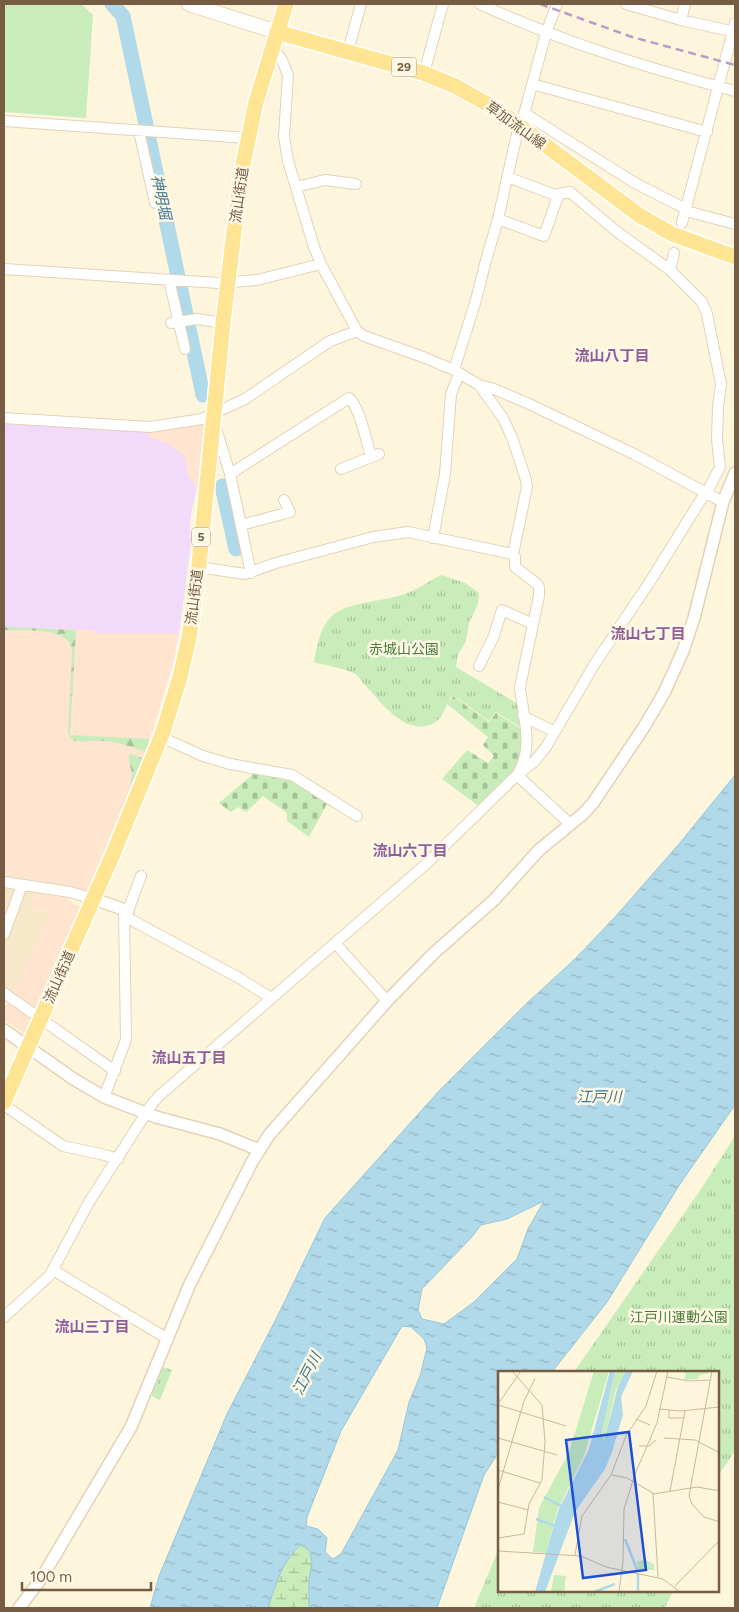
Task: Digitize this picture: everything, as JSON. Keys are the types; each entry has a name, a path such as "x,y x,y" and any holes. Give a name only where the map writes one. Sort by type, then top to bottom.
{"main road":[{"path":"189,4 275,39"},
{"name":"流山街道","path":"4,1104 94,899 161,737 177,690 192,617 223,323 241,174 256,102 286,4"},
{"name":"草加流山線","path":"275,39 348,51 424,73 476,97 521,121 638,216 672,234 735,257"}],"street":[{"path":"348,51 360,4"},
{"path":"424,73 443,4"},
{"path":"480,4 546,32 632,61 735,91"},
{"path":"434,538 445,474 451,394 456,372 498,219 521,121 546,32 557,4"},
{"path":"626,4 681,20 734,29 682,223"},
{"path":"681,20 685,4"},
{"path":"275,39 288,75 284,147 309,232 321,264 356,331 364,336 423,356 479,385 527,403 614,444 723,502"},
{"path":"532,84 707,132"},
{"path":"4,121 247,138"},
{"path":"521,121 686,210 735,224"},
{"path":"141,131 155,204"},
{"path":"4,1317 50,1275 89,1202 159,1096 426,864 535,761 555,732 594,665 652,580 706,494 720,467 717,439 721,384 707,314 702,302 670,270 609,226 570,192 555,195 507,177"},
{"path":"296,187 326,180 356,184"},
{"path":"498,219 544,236 558,196 555,195"},
{"path":"670,270 674,253"},
{"path":"4,270 228,283 274,277 321,264"},
{"path":"171,280 185,349"},
{"path":"178,322 197,319 223,323"},
{"path":"4,418 150,427 214,417 245,399 330,341 356,331"},
{"path":"479,385 503,418 513,440 526,480 527,487 513,554 515,557 515,567 539,587 538,604 520,689 528,743 526,758 517,776"},
{"path":"230,474 349,398 352,400 375,455 341,469"},
{"path":"214,417 230,474 251,573"},
{"path":"20,1608 41,1579 127,1436 189,1286 259,1150 279,1121 387,1001 447,940 494,900 539,850 583,814 593,803 656,708 676,670 694,618 723,502 735,473"},
{"path":"241,525 290,512 284,500"},
{"path":"198,568 245,574 251,573 276,563 388,534 412,532 513,554"},
{"path":"479,666 493,638 502,610 533,624"},
{"path":"523,716 555,732"},
{"path":"161,737 203,756 230,764 292,775 357,816"},
{"path":"517,776 570,824"},
{"path":"104,1097 126,1040 125,912 141,876"},
{"path":"4,882 70,892 94,899 125,912 271,998"},
{"path":"4,934 22,885"},
{"path":"335,943 387,1001"},
{"path":"4,993 115,1071"},
{"path":"4,1030 72,1078 104,1097 146,1114 227,1137 259,1150"},
{"path":"4,1104 63,1146 118,1159"},
{"path":"53,1270 168,1339"}],"shaded area":[{"path":"4,422 149,430 149,437 169,444 185,457 188,475 197,489 192,509 191,543 179,633 94,633 94,630 4,628"},
{"path":"204,424 197,489 188,475 185,457 148,437 149,433"},
{"path":"4,627 94,630 95,633 179,633 172,667 146,751 87,891 68,886 4,876"},
{"path":"4,888 17,890 4,928"},
{"path":"24,891 34,893 32,909 51,912 13,996 4,990 4,941"},
{"path":"34,893 66,898 80,907 34,1011 13,996 51,912 31,909"},
{"path":"10,1000 32,1016 24,1034 4,1019 4,1008"}],"green space":[{"path":"4,4 81,4 93,15 86,118 4,112"},
{"name":"赤城山公園","path":"441,575 465,583 479,593 478,604 469,623 466,641 458,655 456,667 518,704 522,728 496,712 489,721 453,695 437,721 424,726 414,726 395,716 356,675 347,670 314,662 321,633 326,623 340,610 395,597 418,588"},
{"path":"4,627 76,630 70,735 150,739 145,752 112,742 74,741 68,733 72,651 70,643 63,637 55,634 33,630 4,630"},
{"path":"453,696 489,722 496,713 523,730 525,742 517,770 480,807 442,779 467,750 488,763 494,756 483,745 488,737 447,704"},
{"path":"132,754 142,758 132,784 130,783 132,775 129,755"},
{"path":"253,774 292,781 327,804 309,837 287,821 287,813 263,796 246,812 238,807 231,812 219,803"},
{"name":"江戸川運動公園","path":"735,1136 735,1451 719,1475 719,1371 575,1371 701,1189"},
{"path":"163,1367 172,1370 160,1400 151,1396"},
{"path":"303,1543 310,1552 312,1562 309,1580 309,1608 268,1608 277,1581 285,1565"},
{"path":"498,1550 498,1592 673,1592 665,1608 474,1608"}],"water":[{"name":"江戸川","path":"735,775 735,1105 680,1184 607,1302 553,1371 498,1371 498,1454 484,1475 437,1608 309,1608 309,1580 312,1562 310,1552 302,1544 289,1557 277,1581 268,1608 150,1608 159,1576 227,1414 325,1218 438,1092 527,1003 575,959 679,844","holes":["544,1201 528,1229 517,1259 474,1302 444,1324 422,1319 418,1310 422,1289 481,1225 507,1219","402,1326 411,1327 424,1339 427,1348 420,1376 409,1402 398,1450 341,1554 333,1559 325,1552 327,1538 318,1529 306,1526 307,1517 341,1431"]}],"waterway":[{"name":"神明堀","path":"112,4 123,16 203,395"},
{"name":"神明堀","path":"222,486 236,549"}],"railway":[{"path":"540,4 632,37 735,65"}],"district":[{"name":"流山八丁目","path":"612,356"},
{"name":"流山七丁目","path":"648,634"},
{"name":"流山六丁目","path":"410,851"},
{"name":"流山五丁目","path":"189,1058"},
{"name":"流山三丁目","path":"92,1327"}]}
